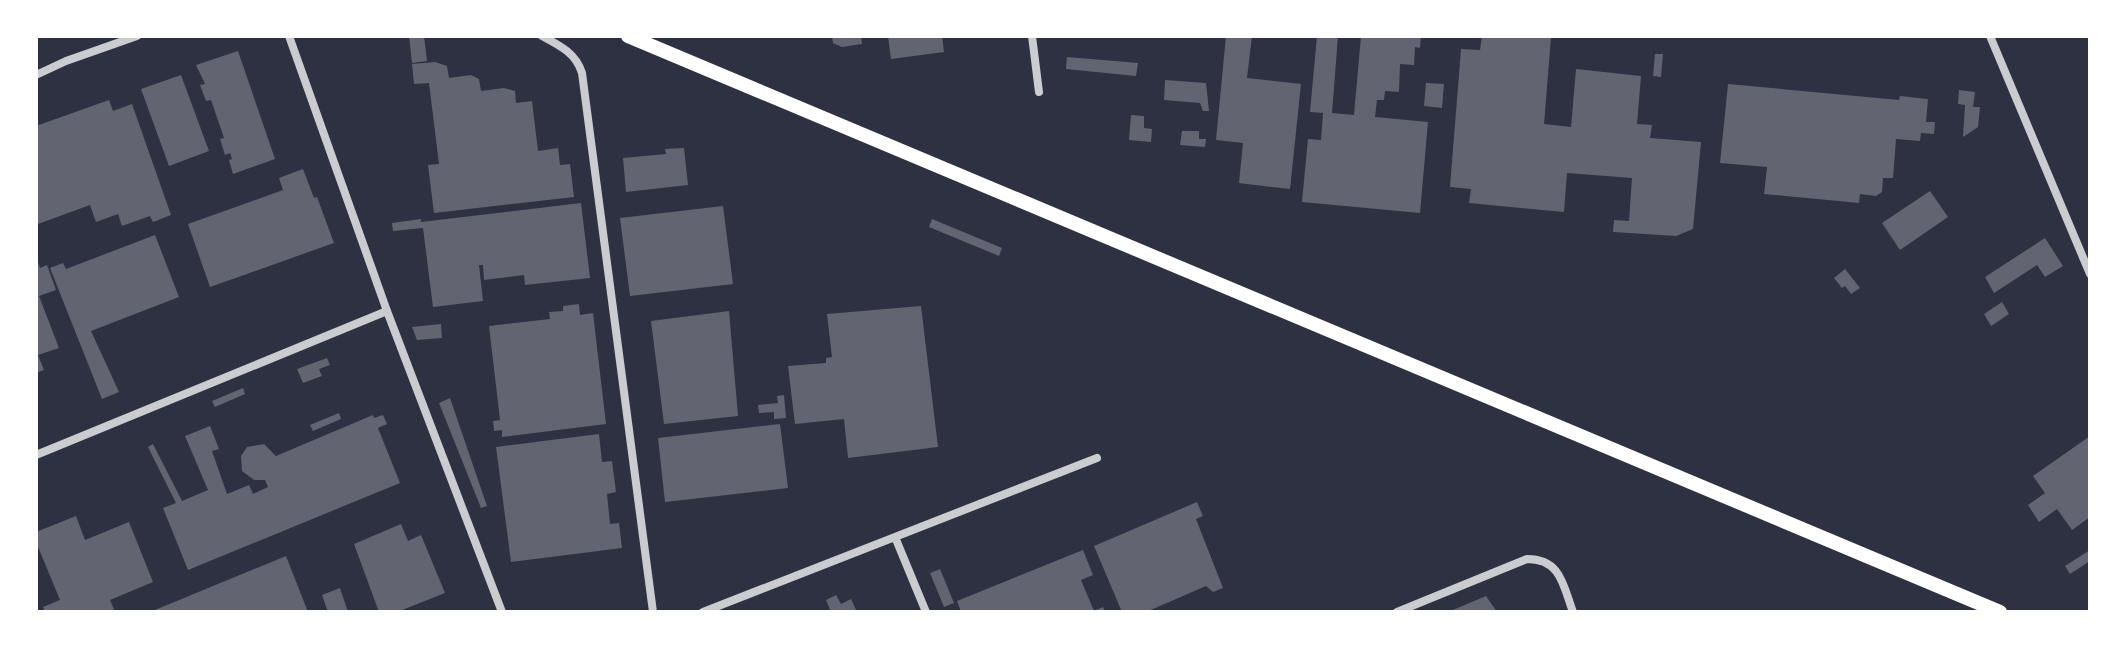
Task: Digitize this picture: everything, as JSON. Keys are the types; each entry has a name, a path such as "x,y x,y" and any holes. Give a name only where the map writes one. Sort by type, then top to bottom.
{"main road":[{"path":"628,36 1998,611"}],"street":[{"path":"36,75 137,36"},
{"path":"289,36 387,311 502,612"},
{"path":"542,36 570,53 582,73 653,612"},
{"path":"1032,36 1039,92"},
{"path":"1990,36 2090,274"},
{"path":"36,455 387,311"},
{"path":"703,612 1097,458"},
{"path":"895,537 926,612"},
{"path":"1397,612 1527,559 1548,562 1555,568 1573,612"}],"building":[{"path":"409,36 424,36 427,61 412,63"},
{"path":"832,36 861,36 862,44 842,47 833,43"},
{"path":"888,36 942,36 944,52 891,59"},
{"path":"1226,36 1252,36 1247,78 1301,84 1290,189 1239,183 1243,143 1216,140"},
{"path":"1317,36 1338,36 1332,113 1354,115 1361,36 1421,36 1420,48 1415,47 1414,65 1400,64 1399,92 1385,91 1384,100 1377,100 1375,117 1428,122 1420,213 1302,202 1308,139 1321,140 1323,113 1310,112"},
{"path":"1482,36 1551,38 1544,124 1571,127 1576,69 1641,76 1637,124 1652,125 1650,138 1701,142 1693,229 1676,236 1613,232 1614,220 1629,221 1632,178 1567,173 1564,212 1469,203 1471,189 1450,187 1461,49 1480,50"},
{"path":"238,51 275,159 233,174 230,153 225,155 220,139 224,138 211,100 206,101 200,85 205,84 196,65"},
{"path":"1655,54 1663,54 1661,77 1653,76"},
{"path":"1067,57 1138,63 1136,76 1066,69"},
{"path":"435,62 447,66 449,78 471,75 479,79 481,91 504,88 515,91 516,103 532,101 538,151 558,148 560,165 570,164 574,197 434,213 428,165 439,164 429,83 414,84 412,64"},
{"path":"181,75 209,151 169,166 141,89"},
{"path":"1165,80 1206,83 1209,111 1203,111 1200,103 1164,100"},
{"path":"1426,83 1444,84 1442,108 1424,106"},
{"path":"1728,84 1899,100 1900,96 1928,99 1926,122 1935,122 1934,134 1921,133 1920,141 1896,139 1893,178 1883,178 1882,192 1876,196 1860,194 1859,203 1764,194 1767,167 1720,163"},
{"path":"1959,90 1975,92 1973,107 1980,107 1978,127 1963,137 1965,105 1958,104"},
{"path":"109,100 113,111 132,104 171,215 153,222 150,216 122,226 118,214 96,222 90,205 38,224 36,126"},
{"path":"1131,115 1144,116 1144,128 1152,129 1151,142 1129,140"},
{"path":"1182,131 1199,131 1199,139 1206,139 1205,147 1180,145"},
{"path":"684,148 688,185 626,192 623,158 666,154 665,149"},
{"path":"303,169 334,243 210,287 188,224 283,190 279,178"},
{"path":"1930,191 1948,217 1900,250 1882,223"},
{"path":"581,203 590,278 525,285 524,275 484,280 483,265 479,265 483,301 433,307 423,228 393,231 392,223"},
{"path":"723,206 733,284 630,296 620,218"},
{"path":"932,219 1002,248 999,256 929,227"},
{"path":"155,235 179,297 91,331 119,392 102,399 50,268 63,263 66,269"},
{"path":"2045,238 2063,266 2045,277 2037,265 1994,293 1985,277"},
{"path":"36,257 40,268 47,265 56,290 39,296 59,348 38,355 44,370 36,373"},
{"path":"1845,269 1860,288 1851,294 1834,278"},
{"path":"2002,302 2009,314 1991,326 1984,314"},
{"path":"579,304 580,315 593,313 606,424 502,437 502,430 494,431 493,421 500,420 489,326 550,319 549,312 563,311 563,306"},
{"path":"921,306 938,447 848,458 844,419 795,424 788,366 826,363 826,358 832,357 827,314"},
{"path":"729,311 738,416 664,424 651,321"},
{"path":"441,324 442,338 417,340 412,327"},
{"path":"327,358 330,365 319,369 322,376 303,383 297,369"},
{"path":"243,388 245,394 215,407 212,401"},
{"path":"784,395 786,418 774,419 774,412 759,413 758,405 778,403 777,396"},
{"path":"450,398 487,506 481,508 439,403"},
{"path":"339,413 341,419 313,431 310,425"},
{"path":"373,415 374,418 383,415 387,424 378,428 400,483 188,570 163,508 176,503 148,447 153,444 182,501 208,490 185,436 210,426 219,449 212,451 227,494 249,485 253,494 268,487 265,480 254,480 242,471 241,456 247,447 264,444 276,456"},
{"path":"780,424 788,488 665,502 658,438"},
{"path":"599,434 602,462 612,461 616,492 607,494 610,524 619,523 622,548 511,562 496,447"},
{"path":"2090,436 2090,517 2072,530 2057,509 2039,522 2028,505 2045,493 2033,476"},
{"path":"1197,502 1203,516 1196,519 1223,588 1213,592 1206,586 1146,612 1122,612 1094,546"},
{"path":"76,516 85,540 129,522 153,582 110,600 115,612 45,612 43,607 60,600 36,542 36,532"},
{"path":"401,524 408,541 421,535 445,593 397,612 379,612 354,544"},
{"path":"1083,550 1093,575 1081,580 1094,611 1103,607 1105,612 961,612 957,601"},
{"path":"2090,550 2090,561 2070,574 2065,566"},
{"path":"286,556 308,612 150,612"},
{"path":"940,569 954,603 944,607 930,573"},
{"path":"340,588 348,612 328,612 322,595"},
{"path":"836,595 841,604 851,599 857,612 831,612 826,600"},
{"path":"1486,596 1497,612 1448,612"}]}
